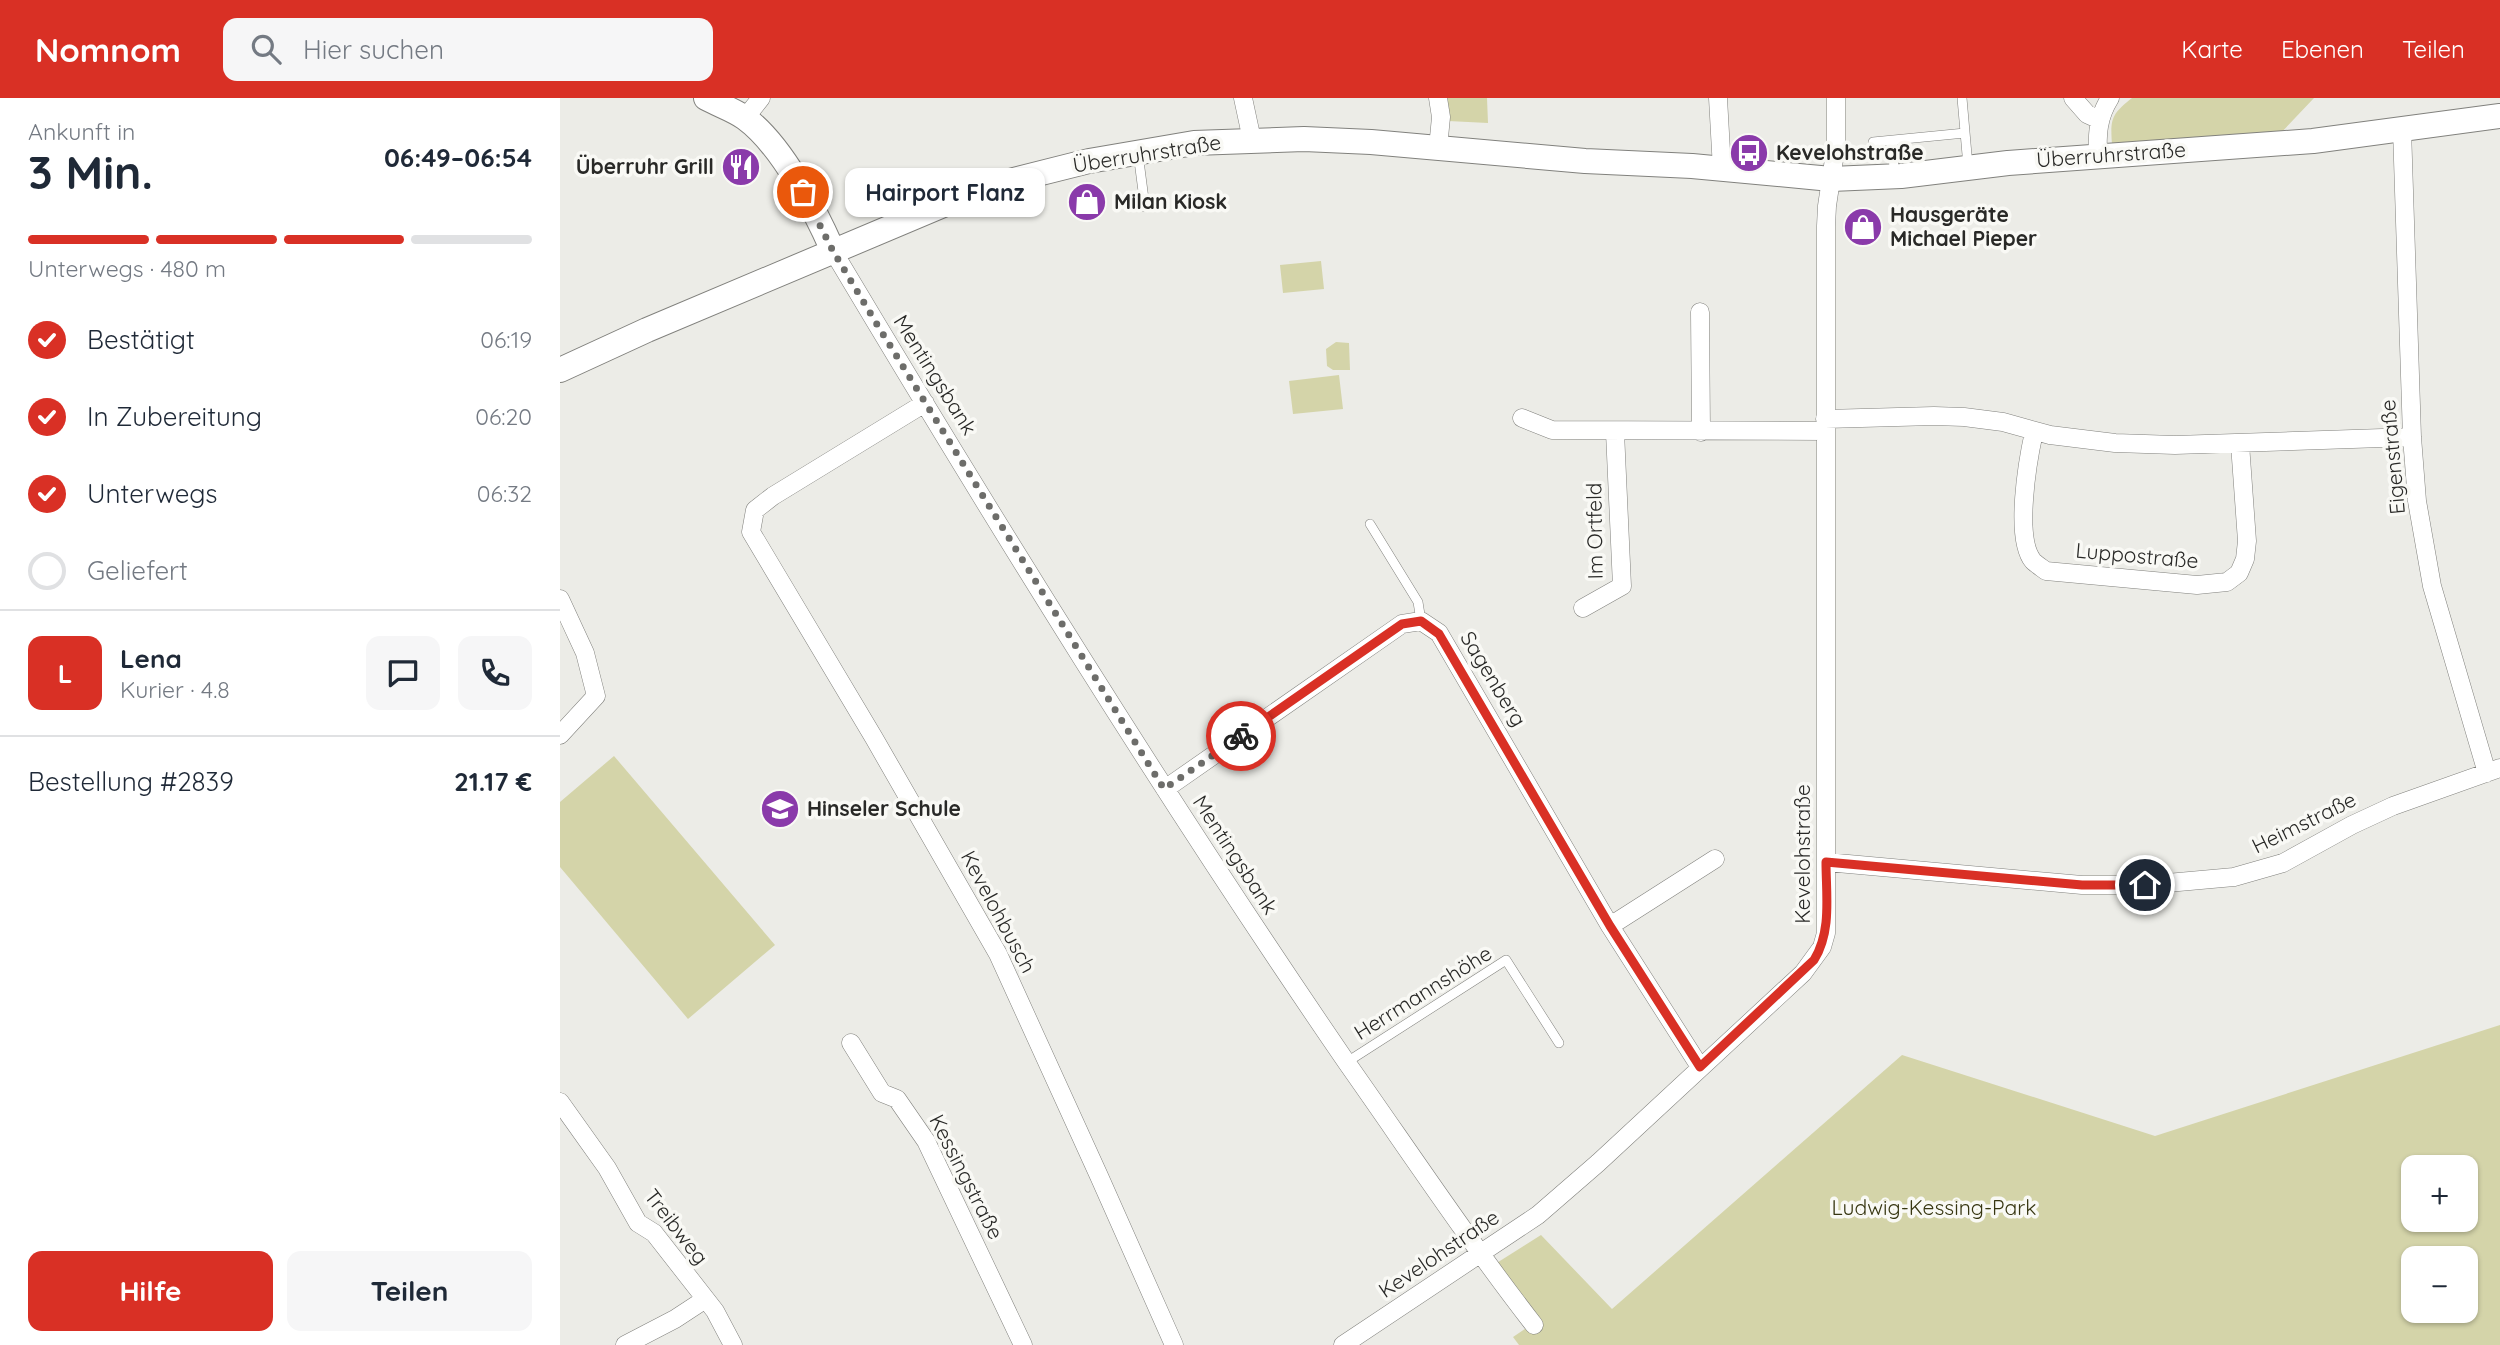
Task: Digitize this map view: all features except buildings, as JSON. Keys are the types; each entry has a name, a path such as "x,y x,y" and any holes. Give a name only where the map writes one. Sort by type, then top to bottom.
{"main road":[{"path":"706,98 745,118 772,146 815,212 833,251"},
{"name":"Überruhrstraße","path":"560,370 986,187 1138,151 1194,143 1252,140 1371,142 1831,179 1895,176 2098,155 2313,141 2500,116"}],"street":[{"path":"745,118 761,98"},
{"path":"1243,98 1252,140"},
{"path":"1437,98 1441,117 1438,148"},
{"path":"1718,98 1722,169"},
{"name":"Kevelohstraße","path":"1343,1345 1538,1215 1598,1163 1814,960 1822,947 1826,933 1827,206 1836,146 1836,98"},
{"name":"Überruhrstraße","path":"2073,98 2087,114 2100,120"},
{"path":"2098,155 2097,135 2100,120 2110,98"},
{"name":"Eigenstraße","path":"2402,129 2412,437 2417,500 2432,586 2494,771"},
{"name":"Mentingsbank","path":"833,251 1164,789 1479,1255 1534,1325"},
{"path":"1700,312 1701,432"},
{"name":"Kevelohbusch","path":"925,403 773,496 755,510 751,532 998,954 1174,1345"},
{"path":"1522,418 1552,430 1701,432 1934,416 1964,417 2003,422 2034,432 2115,443 2240,444 2412,437"},
{"name":"Im Ortfeld","path":"1583,608 1622,586 1615,432"},
{"name":"Luppostraße","path":"2034,432 2026,475 2024,528 2026,547 2033,561 2046,571 2197,585 2227,582 2239,573 2245,559 2247,541 2240,444"},
{"path":"560,599 585,653 596,696 560,736"},
{"path":"1164,789 1402,624 1421,621"},
{"name":"Sagenberg","path":"1421,621 1439,634 1610,926 1700,1067"},
{"name":"Heimstraße","path":"1826,862 2082,885 2145,885 2234,877 2283,863 2393,806 2494,771"},
{"path":"1610,926 1715,859"},
{"name":"Kessingstraße","path":"851,1043 882,1093 897,1099 926,1141 1023,1345"},
{"name":"Treibweg","path":"560,1102 602,1160 639,1223 654,1233 715,1311 733,1345"},
{"path":"625,1345 675,1319 704,1300"}],"lane":[{"path":"1962,98 1968,168"},
{"path":"1872,142 1965,133"},
{"path":"1893,141 1895,176"},
{"path":"1138,151 1145,207"},
{"path":"1370,524 1418,602 1421,621"},
{"name":"Herrmannshöhe","path":"1347,1062 1506,960 1559,1042"}],"green space":[{"path":"1445,98 1487,98 1488,123 1448,121"},
{"path":"2132,98 2314,98 2279,135 2112,144 2111,128 2114,117"},
{"path":"1321,261 1324,289 1283,293 1280,265"},
{"path":"1336,342 1349,343 1350,370 1333,370 1327,366 1326,349"},
{"path":"1339,375 1343,409 1293,414 1289,381"},
{"path":"614,756 775,945 688,1019 560,867 560,802"},
{"name":"Ludwig-Kessing-Park","path":"2500,1025 2500,1345 1519,1345 1513,1337 1528,1327 1484,1271 1541,1235 1612,1309 1902,1055 2155,1136"}],"way so far":[{"path":"803,192 833,251 878,326 1164,789 1241,736"}],"place":[{"name":"Kevelohstraße","path":"1749,153"},
{"name":"Überruhr Grill","path":"741,167"},
{"name":"Hairport Flanz","path":"803,192"},
{"name":"Milan Kiosk","path":"1087,202"},
{"name":"Hausgeräte Michael Pieper","path":"1863,227"},
{"name":"Hinseler Schule","path":"780,809"}],"route":[{"path":"1241,736 1402,624 1421,621 1439,634 1610,926 1700,1067 1803,973 1822,947 1826,933 1826,862 2082,885 2145,885"}]}
